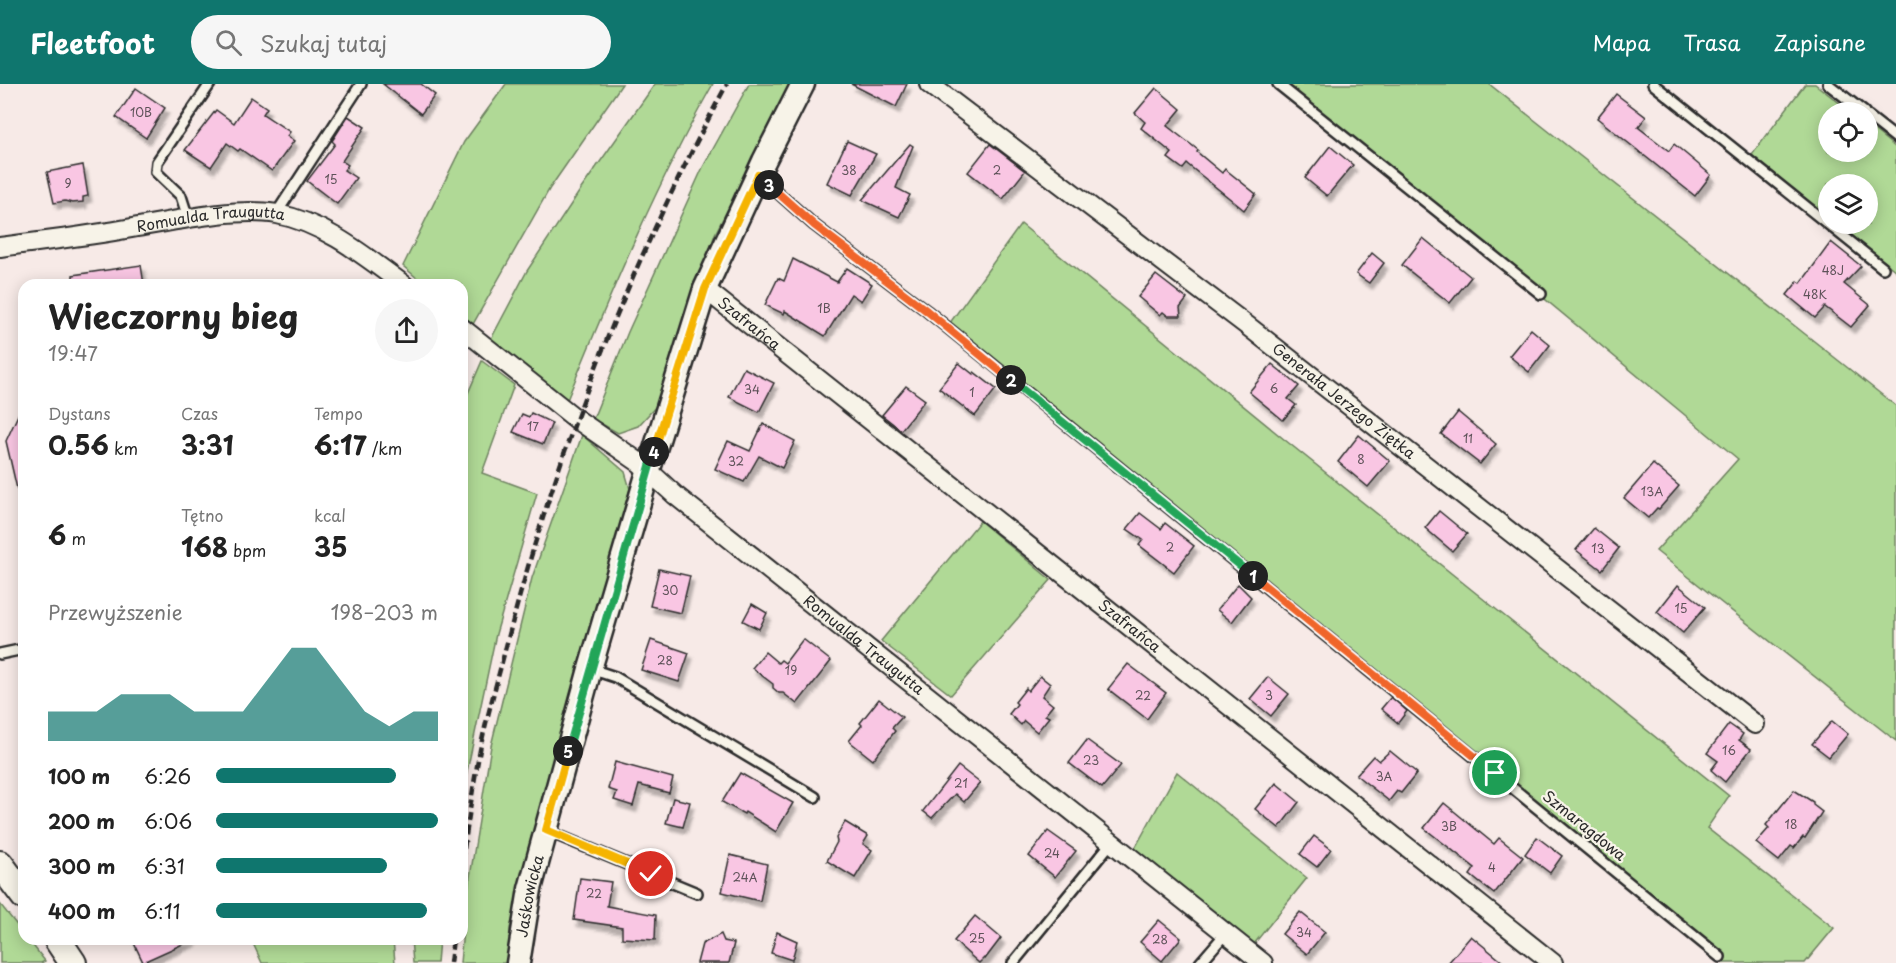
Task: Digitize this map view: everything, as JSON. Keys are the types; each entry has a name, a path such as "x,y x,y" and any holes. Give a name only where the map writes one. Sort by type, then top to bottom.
{"main road":[{"path":"0,864 18,888"},
{"path":"61,945 72,963"}],"street":[{"name":"Jaśkowicka","path":"518,963 530,889 590,669 705,289 803,84"},
{"name":"Generała Jerzego Ziętka","path":"929,84 1249,327 1755,724"},
{"name":"Romualda Traugutta","path":"0,247 188,218 234,213 276,214 301,221 338,239 395,279"},
{"name":"Szafrańca","path":"705,289 1553,963"},
{"name":"Romualda Traugutta","path":"468,333 575,418 640,463 648,472 1263,963"}],"lane":[{"path":"188,218 181,196 156,172 157,162 210,84"},
{"path":"276,214 362,84"},
{"path":"1278,84 1541,294"},
{"path":"1653,84 1883,268"},
{"path":"1828,84 1851,102"},
{"path":"1878,124 1896,138"},
{"name":"Szmaragdowa","path":"758,175 814,225 927,311 1720,957"},
{"path":"0,654 18,650"},
{"path":"590,669 615,677 815,797"},
{"path":"546,830 697,893"},
{"path":"1012,963 1111,843"},
{"path":"1200,963 1226,933"}],"green space":[{"path":"506,84 622,84 550,188 473,324 468,320 468,279 418,279 403,266 464,142"},
{"path":"655,84 713,84 653,200 567,400 491,339 527,271"},
{"path":"749,84 792,84 715,234 659,403 638,426 618,433 593,419 628,332 703,167"},
{"path":"1285,84 1489,84 1896,406 1896,741 1656,551 1738,459"},
{"path":"1805,84 1815,84 1838,102 1818,102 1818,162 1878,162 1878,133 1896,148 1896,271 1850,234 1878,234 1878,174 1818,174 1818,209 1752,155"},
{"path":"1021,224 1285,440 1729,796 1707,828 1834,928 1805,963 1721,963 944,331"},
{"path":"482,361 514,385 482,473 537,493 496,634 468,767 468,393"},
{"path":"582,435 625,472 630,489 510,928 508,963 460,963 462,945 468,945 468,889 491,746 532,578"},
{"path":"980,521 1051,580 951,695 881,641"},
{"path":"1177,772 1307,878 1254,944 1134,850"},
{"path":"0,904 18,926 18,945 33,945 45,961 41,963 0,963"},
{"path":"254,945 394,945 395,963 262,963"},
{"path":"412,945 438,945 437,963 413,963"}],"building":[{"path":"383,84 421,84 435,95 421,114"},
{"path":"851,84 907,84 896,107"},
{"path":"136,88 165,108 146,138 116,117"},
{"path":"1156,88 1181,109 1167,126 1198,150 1197,152 1222,173 1225,169 1256,194 1244,210 1187,164 1183,169 1168,158 1172,153 1141,128 1145,122 1135,113"},
{"path":"1616,94 1646,117 1638,127 1669,151 1674,144 1711,175 1695,196 1597,118"},
{"path":"251,97 267,108 263,114 290,132 287,136 294,141 272,171 227,143 211,167 185,150 216,110 234,123"},
{"path":"348,116 365,127 342,161 348,165 344,170 356,178 337,204 307,181 335,144 332,141"},
{"path":"847,141 876,154 852,195 827,183"},
{"path":"910,144 913,146 896,188 910,195 899,217 862,200"},
{"path":"990,144 1025,171 1003,199 968,172"},
{"path":"1330,146 1353,165 1327,196 1305,178"},
{"path":"83,165 88,196 83,197 83,202 54,203 47,172"},
{"path":"1423,238 1471,277 1450,303 1402,265"},
{"path":"1831,242 1861,266 1844,284 1870,305 1851,327 1825,307 1815,318 1787,295 1798,281 1801,283"},
{"path":"1372,253 1384,263 1369,283 1356,274"},
{"path":"793,259 837,282 847,268 872,284 861,301 851,294 825,336 785,311 784,314 765,305 778,278 784,281"},
{"path":"141,265 143,279 73,279 73,275"},
{"path":"1156,275 1187,299 1180,308 1181,316 1168,316 1163,312 1160,315 1138,297"},
{"path":"1531,329 1550,345 1529,372 1509,356"},
{"path":"959,363 996,389 975,416 939,388"},
{"path":"1272,364 1299,386 1288,399 1296,405 1283,420 1249,392"},
{"path":"744,368 774,383 759,412 729,397"},
{"path":"906,386 925,400 901,430 882,415"},
{"path":"1458,412 1496,444 1480,464 1441,434"},
{"path":"531,413 552,423 543,444 513,432 522,414 529,417"},
{"path":"18,415 18,489 17,489 6,441"},
{"path":"763,424 795,441 782,468 759,456 744,482 715,469 728,441 750,451"},
{"path":"1359,435 1390,461 1368,487 1338,462"},
{"path":"1653,464 1679,486 1648,518 1624,498"},
{"path":"1439,511 1467,534 1452,551 1425,528"},
{"path":"1140,513 1161,529 1165,523 1194,546 1174,572 1139,545 1143,540 1127,529"},
{"path":"1594,528 1619,548 1602,570 1576,550"},
{"path":"659,569 690,576 681,613 650,606"},
{"path":"1238,584 1251,597 1232,622 1217,610"},
{"path":"1678,585 1705,607 1683,633 1657,612"},
{"path":"752,604 767,613 759,629 743,621"},
{"path":"803,639 831,661 797,704 783,693 779,693 773,688 773,684 752,668 765,652 778,663 781,660 785,663"},
{"path":"651,640 689,653 679,682 641,670"},
{"path":"1128,664 1166,693 1147,719 1108,689"},
{"path":"1040,676 1050,684 1042,696 1053,705 1045,715 1049,717 1037,732 1024,721 1021,725 1009,714 1026,688 1028,691"},
{"path":"1268,677 1289,694 1271,716 1250,699"},
{"path":"1391,697 1407,711 1398,723 1381,709"},
{"path":"879,699 902,717 892,728 895,731 873,760 849,741"},
{"path":"1832,721 1848,734 1829,757 1812,744"},
{"path":"1729,724 1743,734 1739,740 1751,749 1725,782 1711,770 1718,761 1707,753"},
{"path":"1087,740 1121,765 1102,788 1069,763"},
{"path":"1390,751 1417,773 1401,793 1397,791 1389,801 1356,775 1373,756 1379,761"},
{"path":"615,762 673,778 669,793 639,785 633,806 614,800 617,792 608,789"},
{"path":"958,766 980,783 964,802 955,794 932,818 923,811"},
{"path":"740,773 793,803 776,832 745,812 744,814 722,802"},
{"path":"1276,783 1299,802 1279,828 1255,809"},
{"path":"1794,790 1813,802 1813,805 1822,812 1805,838 1803,837 1794,848 1791,846 1779,861 1756,843 1769,828 1766,825"},
{"path":"673,798 690,802 683,827 666,823"},
{"path":"1444,803 1494,844 1499,838 1523,857 1494,894 1470,875 1475,868 1424,828"},
{"path":"845,822 868,836 863,844 872,850 855,878 827,861"},
{"path":"1048,831 1076,851 1055,877 1029,856"},
{"path":"1314,836 1331,849 1317,867 1300,854"},
{"path":"1537,837 1562,856 1550,873 1525,854"},
{"path":"730,855 767,864 760,901 722,892"},
{"path":"580,878 611,882 607,906 656,915 655,940 622,938 622,927 574,920"},
{"path":"1300,912 1325,932 1307,954 1282,934"},
{"path":"975,916 1001,938 985,959 979,963 954,941"},
{"path":"1159,920 1181,938 1162,961 1140,942"},
{"path":"777,932 797,941 792,960 771,953"},
{"path":"721,934 724,941 734,943 729,963 697,963 702,944"},
{"path":"1471,936 1504,963 1448,963"},
{"path":"135,945 181,945 143,962"}],"railway":[{"path":"468,824 488,714 522,586 570,438 596,366 657,224 727,84"},
{"path":"450,963 452,945"}],"route":[{"path":"651,874 546,830 624,551 705,289 758,175 814,225 927,311 1495,773"}]}
